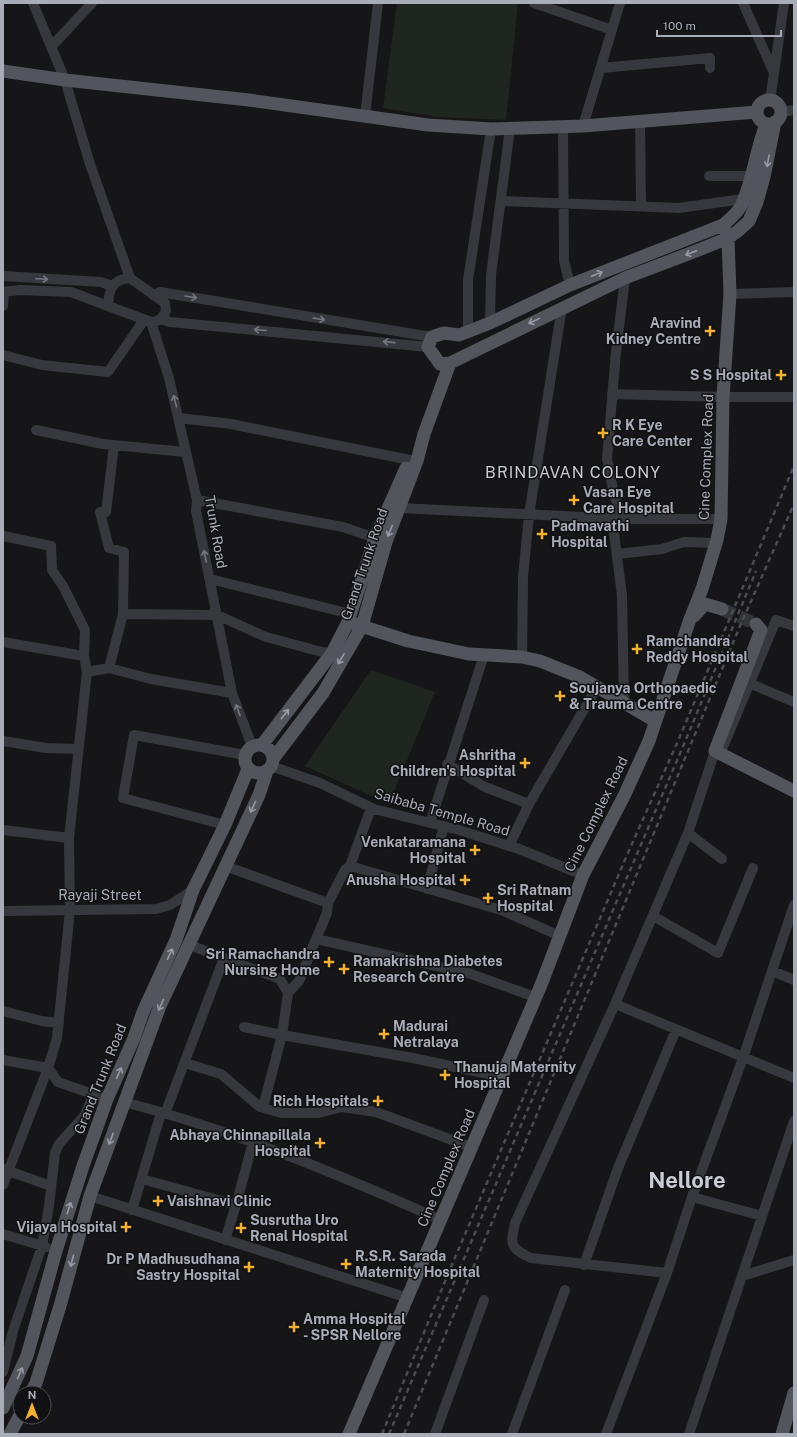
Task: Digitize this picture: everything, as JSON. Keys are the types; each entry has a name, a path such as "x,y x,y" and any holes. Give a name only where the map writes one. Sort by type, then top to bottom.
{"main road":[{"path":"3,71 65,80 249,100 428,125 491,129 583,126 757,112"},
{"path":"449,362 625,278 728,238 749,221 764,177 779,117 776,103 770,101 764,102 759,106 757,112 759,120 779,117"},
{"path":"449,362 430,342 444,333 463,334 490,323 570,285 723,225 733,216 742,204 751,176 758,145 779,117"},
{"name":"Cine Complex Road","path":"350,1434 536,997 583,875 625,794 650,741 655,721 702,589 721,519 723,397 730,294 728,238 723,225"},
{"path":"253,749 270,750 270,765 258,774 248,769 244,763 253,749 332,652 350,618 375,538 410,460 449,362 461,347 463,334"},
{"name":"Grand Trunk Road","path":"35,1385 60,1306 90,1196 160,1006 190,945 225,866 259,795 270,765 323,693 362,626 386,542 400,508 449,362"},
{"path":"689,622 705,604 722,608"},
{"path":"350,618 362,626 408,641 468,654 522,658 540,661 580,677 655,721"},
{"path":"756,624 761,630 717,753 794,791"},
{"name":"Grand Trunk Road","path":"3,1408 6,1392 27,1356 56,1251 83,1166 107,1099 134,1038 143,1012 176,940 193,890 225,825 248,769"},
{"path":"782,1434 794,1393"},
{"path":"10,1434 15,1425"}],"street":[{"path":"33,3 65,80 90,164 130,278 165,303 165,315 161,319"},
{"path":"50,47 92,3"},
{"path":"365,116 378,3"},
{"path":"534,3 612,30"},
{"path":"583,126 620,3"},
{"path":"743,3 774,73"},
{"path":"770,101 784,3"},
{"path":"601,68 710,58 710,68"},
{"path":"640,121 641,206"},
{"path":"563,127 564,261 570,285"},
{"path":"490,323 491,275 502,201 510,128"},
{"path":"463,334 468,280 491,129"},
{"path":"709,176 751,176"},
{"path":"502,201 679,208 743,199"},
{"path":"3,276 101,282 112,286"},
{"path":"108,306 109,291 112,286 117,281 130,278"},
{"path":"623,519 614,495 608,459 612,394 625,278"},
{"path":"3,306 3,292 20,290 71,292 148,321 161,319 170,322 339,337 430,342"},
{"path":"153,295 160,292 430,342"},
{"path":"730,294 794,292"},
{"path":"522,658 523,577 529,515 562,307"},
{"path":"3,355 42,365 108,372 148,321"},
{"name":"Trunk Road","path":"148,321 169,378 179,418 185,452 197,500 196,511 232,693 253,749"},
{"path":"612,394 792,397"},
{"path":"179,418 230,424 410,460"},
{"path":"36,430 114,445 185,452"},
{"path":"109,668 123,614 124,552 109,548 103,512 114,445"},
{"path":"197,500 343,527 375,538"},
{"path":"400,508 623,519 721,519"},
{"path":"612,518 622,594 624,703"},
{"path":"3,536 51,546 52,570 63,586 85,630 84,656 87,672 69,838 70,910 57,1038 48,1068 5,1170 3,1185"},
{"path":"617,554 662,549 684,542 715,542"},
{"path":"210,579 350,618"},
{"path":"123,614 217,615 266,637 322,652 332,652"},
{"path":"668,1272 584,1265 531,1258 516,1251 511,1241 515,1223 615,1004 688,833 717,753 751,684 776,620 794,626"},
{"path":"3,642 84,656"},
{"path":"430,823 447,764 484,655"},
{"path":"87,672 109,668 151,679 232,693"},
{"path":"751,684 794,702"},
{"path":"509,846 529,804 598,687"},
{"path":"225,825 123,798 134,735 253,749"},
{"path":"3,741 46,748 78,749"},
{"path":"447,764 485,787 529,804"},
{"name":"Saibaba Temple Road","path":"270,765 320,783 372,808 444,826 509,846 583,875"},
{"path":"263,1107 282,1035 288,993 299,981 327,912 328,902 345,870 350,866 372,808"},
{"path":"427,888 444,826"},
{"path":"3,830 69,838"},
{"path":"688,833 722,859"},
{"path":"225,866 328,902"},
{"path":"350,866 501,910 560,936"},
{"path":"653,916 718,953 753,868"},
{"name":"Rayaji Street","path":"3,911 156,909 170,905 193,890"},
{"path":"606,1434 668,1272 692,1197 743,1058 794,905"},
{"path":"316,939 468,973 536,997"},
{"path":"190,945 280,979 288,993"},
{"path":"132,1210 163,1113 185,1063 224,958"},
{"path":"772,971 794,980"},
{"path":"615,1004 794,1078"},
{"path":"3,1011 42,1021 58,1023"},
{"path":"244,1027 413,1058 502,1077"},
{"path":"584,1265 618,1168 676,1030"},
{"path":"3,1060 48,1068 58,1082 94,1093 107,1099"},
{"path":"185,1063 221,1074 260,1107 282,1113 319,1113 342,1107 376,1112 471,1147"},
{"path":"3,1372 14,1332 42,1246 55,1153 59,1144 85,1116 94,1093"},
{"path":"124,1102 253,1142 356,1182 441,1220"},
{"path":"689,1434 794,1121"},
{"path":"225,1240 253,1142"},
{"path":"5,1170 51,1186"},
{"path":"142,1179 236,1205"},
{"path":"90,1196 408,1298"},
{"path":"692,1197 762,1216"},
{"path":"3,1234 56,1251"},
{"path":"742,1276 794,1260"},
{"path":"512,1434 565,1290"},
{"path":"435,1434 484,1300"}],"shaded area":[{"path":"397,3 518,3 506,120 437,117 383,108"},
{"path":"371,670 435,692 389,804 305,766"}],"tunnel":[{"path":"722,609 756,624"}],"railway":[{"path":"382,1434 451,1267 627,855 678,741 794,466"},
{"path":"404,1434 740,626 794,504"},
{"path":"389,1434 684,744 756,571"}],"place":[{"name":"Aravind Kidney Centre","path":"710,331"},
{"name":"S S Hospital","path":"781,375"},
{"name":"R K Eye Care Center","path":"603,433"},
{"name":"Vasan Eye Care Hospital","path":"574,500"},
{"name":"Padmavathi Hospital","path":"542,534"},
{"name":"Ramchandra Reddy Hospital","path":"637,649"},
{"name":"Soujanya Orthopaedic & Trauma Centre","path":"560,696"},
{"name":"Ashritha Children's Hospital","path":"525,763"},
{"name":"Venkataramana Hospital","path":"475,850"},
{"name":"Anusha Hospital","path":"465,880"},
{"name":"Sri Ratnam Hospital","path":"488,898"},
{"name":"Sri Ramachandra Nursing Home","path":"329,962"},
{"name":"Ramakrishna Diabetes Research Centre","path":"344,969"},
{"name":"Madurai Netralaya","path":"384,1034"},
{"name":"Thanuja Maternity Hospital","path":"445,1075"},
{"name":"Rich Hospitals","path":"378,1101"},
{"name":"Abhaya Chinnapillala Hospital","path":"320,1143"},
{"name":"Vaishnavi Clinic","path":"158,1201"},
{"name":"Vijaya Hospital","path":"126,1227"},
{"name":"Susrutha Uro Renal Hospital","path":"241,1228"},
{"name":"R.S.R. Sarada Maternity Hospital","path":"346,1264"},
{"name":"Dr P Madhusudhana Sastry Hospital","path":"249,1267"},
{"name":"Amma Hospital - SPSR Nellore","path":"294,1327"}],"district":[{"name":"BRINDAVAN COLONY","path":"573,472"},
{"name":"Nellore","path":"687,1180"}]}
